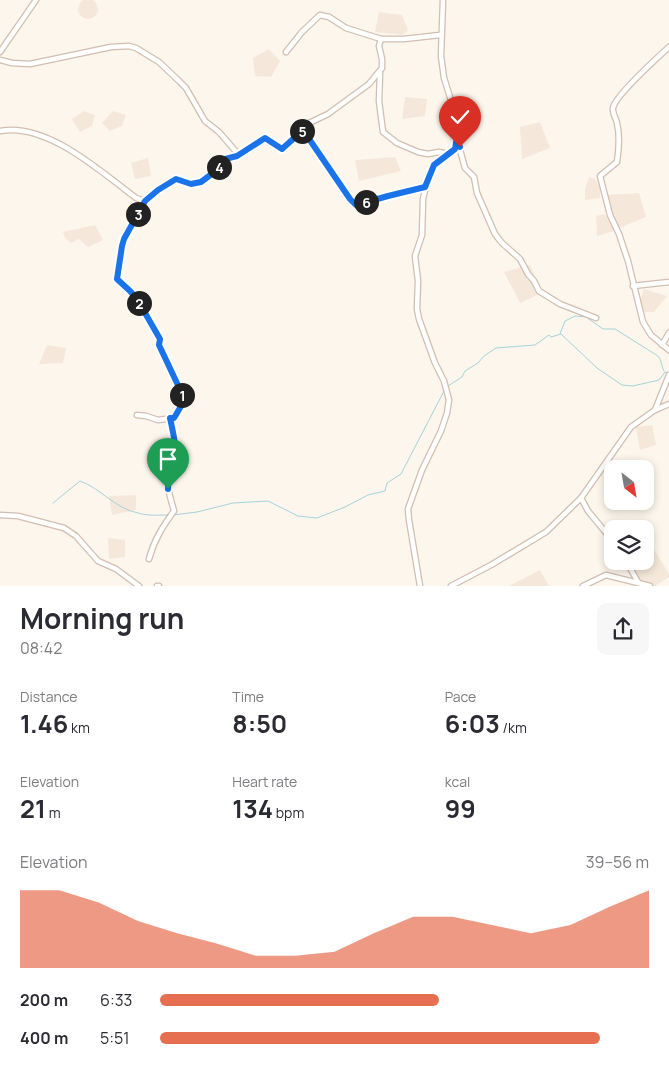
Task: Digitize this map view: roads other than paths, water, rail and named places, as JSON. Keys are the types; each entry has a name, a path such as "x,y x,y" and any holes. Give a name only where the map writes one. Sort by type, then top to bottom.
{"street":[{"path":"0,52 36,0"},
{"path":"420,586 408,509 422,470 441,430 449,400 417,309 418,281 415,256 423,230 422,207 425,187 434,165 450,154 456,146 457,137 455,113 444,78 441,56 440,35 443,0"},
{"path":"286,52 320,15 328,17 346,28 381,39 404,39 440,35"},
{"path":"381,39 379,46 383,64 380,72 379,101 383,132 398,144 418,152 450,154"},
{"path":"0,60 12,64 30,64 111,47 129,46 136,48 159,62 186,88 205,122 220,132 239,155"},
{"path":"669,47 615,103 613,111 618,129 619,150 617,162 600,176 610,215 626,256 643,322 651,335 669,350"},
{"path":"137,415 158,420 174,418 184,401 159,345 160,339 133,293 117,279 122,246 145,201 176,179 191,184 201,182 213,173 225,159 239,155 265,138 283,148 307,124 328,114 360,92 380,72"},
{"path":"0,131 14,130 31,133 62,146 84,158 136,198 145,201"},
{"path":"303,130 356,205 425,187"},
{"path":"457,137 466,168 474,177 477,193 495,234 520,259 539,291 560,304 596,318"},
{"path":"633,286 669,282"},
{"path":"662,345 669,332"},
{"path":"654,410 669,375"},
{"path":"451,586 491,566 546,532 581,498 631,426 654,410 669,404"},
{"path":"149,558 157,536 174,511 168,489 169,476 176,459 170,418"},
{"path":"581,498 588,511 604,530"},
{"path":"0,515 18,516 64,528 76,536 98,561 116,569 139,586"},
{"path":"631,570 638,582"},
{"path":"583,586 606,575 650,586"}],"waterway":[{"path":"560,334 565,321 575,316 586,317 603,329 615,329 658,356 664,371"},
{"path":"448,386 462,377 465,371 496,348 535,345 549,335 551,337 561,334 597,368 622,385 633,386 659,380 665,372 669,373"},
{"path":"173,515 197,512 233,503 268,501 298,516 317,518 368,495 385,491 387,483 401,474 444,391"},
{"path":"53,503 80,481 130,511 145,515 169,515"}]}
